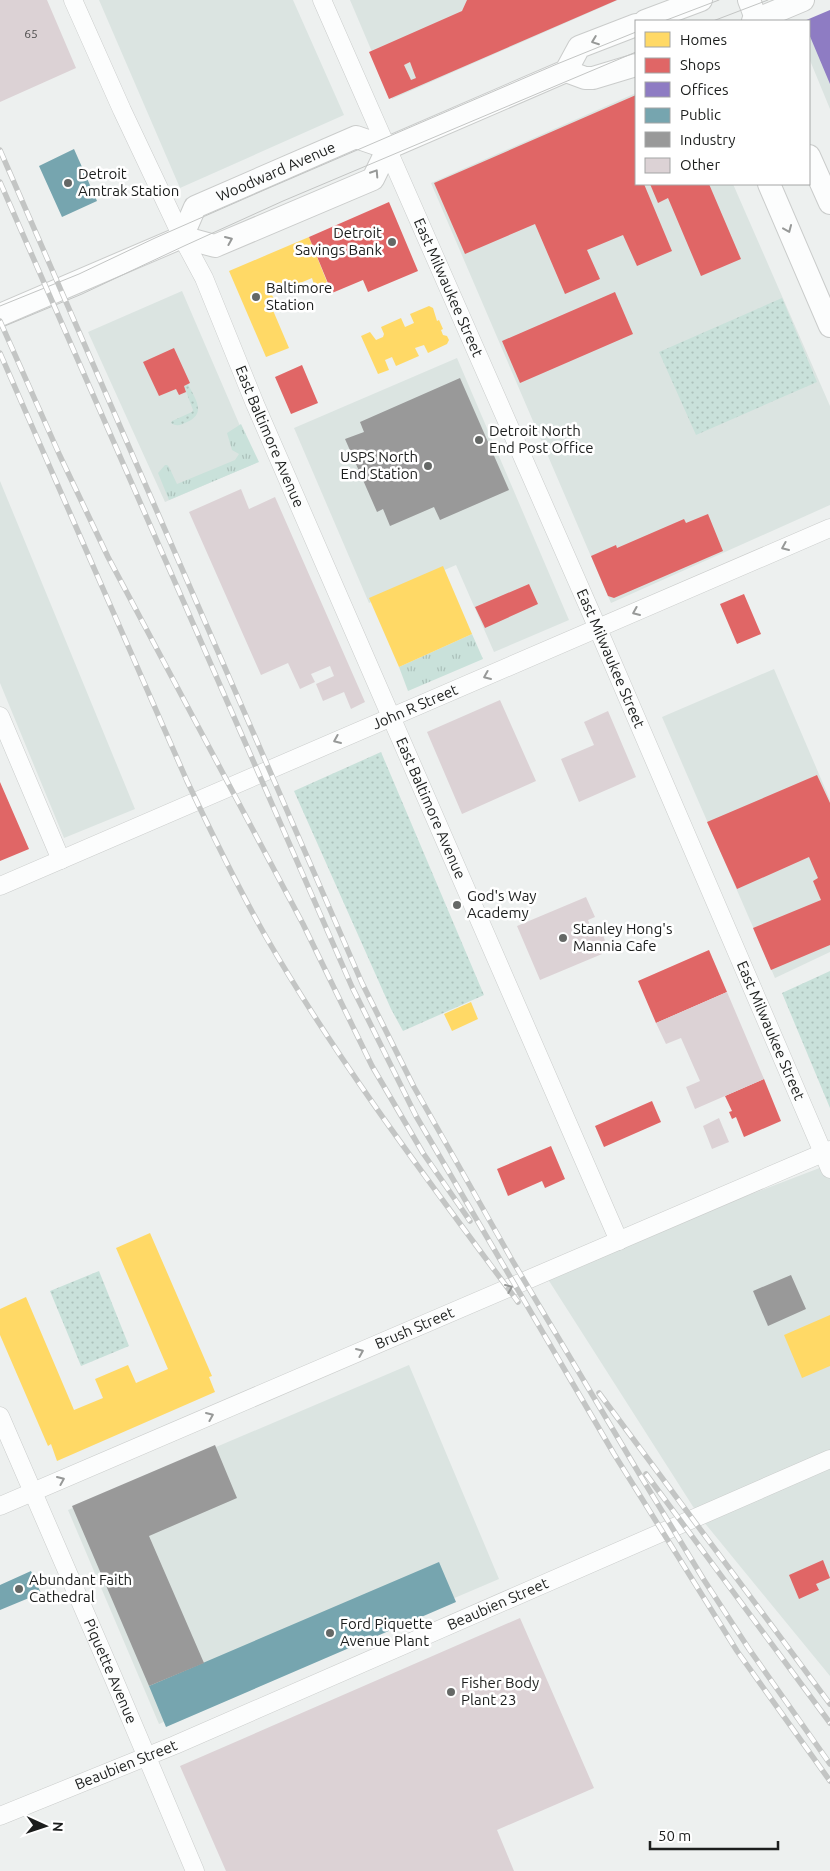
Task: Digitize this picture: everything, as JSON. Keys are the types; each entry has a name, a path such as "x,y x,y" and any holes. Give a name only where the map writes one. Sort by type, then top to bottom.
{"main road":[{"path":"754,16 803,0"},
{"path":"648,20 695,6"},
{"path":"0,315 182,237 215,246 373,179 388,148 566,71 579,47 635,25"},
{"path":"566,71 586,78 594,78 635,65"},
{"name":"Woodward Avenue","path":"182,237 195,207 356,136 388,148"},
{"path":"810,158 830,203"},
{"path":"769,185 830,326"}],"street":[{"name":"East Baltimore Avenue","path":"73,0 122,110 182,237 204,278 255,404 619,1241"},
{"name":"East Milwaukee Street","path":"322,0 828,1157"},
{"name":"John R Street","path":"0,886 830,528"},
{"path":"0,716 61,860"},
{"name":"Brush Street","path":"0,1506 619,1241 828,1157"},
{"name":"Piquette Avenue","path":"0,1416 113,1677 194,1871"},
{"name":"Beaubien Street","path":"0,1816 146,1758 830,1459"}],"shaded area":[{"path":"99,0 293,0 344,115 180,188"},
{"path":"350,0 618,0 392,99"},
{"path":"830,11 830,109 810,60 809,20"},
{"path":"635,93 635,185 733,185 830,406 830,505 611,603 431,183"},
{"path":"182,291 256,463 165,502 88,332"},
{"path":"457,358 569,620 494,652 456,565 369,603 294,428"},
{"path":"0,481 135,809 64,838 0,683"},
{"path":"774,669 830,800 830,952 775,978 662,717"},
{"path":"830,1164 830,1676 699,1516 544,1273"},
{"path":"409,1365 499,1579 159,1724 68,1510"}],"green space":[{"path":"782,298 817,382 696,435 659,352"},
{"path":"188,384 198,405 197,414 181,425 175,425 171,423 172,421 193,410 184,386"},
{"path":"241,424 259,462 169,500 158,473 165,465 169,467 177,484 235,460 239,454 232,450 227,433"},
{"path":"472,634 483,659 408,691 399,667"},
{"path":"381,752 484,995 403,1031 391,1009 294,791"},
{"path":"830,971 830,1108 782,993"},
{"path":"99,1271 129,1346 81,1366 50,1291"}],"building: Homes":[{"name":"Baltimore Station","path":"309,237 327,282 315,288 312,278 272,295 274,299 269,301 289,348 266,357 229,271"},
{"path":"429,306 433,308 437,321 439,320 443,329 441,330 443,335 447,336 449,340 447,344 428,353 424,345 415,348 419,356 396,366 392,357 385,360 389,370 378,374 361,336 370,332 376,340 383,337 384,334 381,327 401,318 405,327 414,323 410,314"},
{"path":"443,566 472,634 399,667 369,598"},
{"path":"471,1002 478,1019 452,1031 444,1014"},
{"path":"150,1233 212,1376 209,1377 215,1392 57,1461 51,1444 48,1446 0,1335 0,1309 26,1297 74,1410 103,1398 95,1379 128,1365 136,1383 168,1369 116,1248"},
{"path":"830,1315 830,1366 802,1378 784,1335"}],"building: Shops":[{"path":"467,0 617,0 389,99 369,52 462,11","holes":["410,62 416,78 411,80 404,65"]},
{"path":"635,95 635,185 644,185 672,251 637,266 623,235 587,250 600,279 565,294 535,224 465,254 434,183"},
{"path":"650,185 709,185 741,259 701,276 668,198 658,203"},
{"path":"389,202 418,271 368,292 363,280 332,293 309,237"},
{"path":"615,292 633,334 520,383 502,341"},
{"path":"174,348 190,383 184,386 186,392 179,395 176,389 159,396 143,362"},
{"path":"302,365 318,403 291,414 275,377"},
{"path":"708,514 723,551 614,598 608,596 591,556 616,545 617,548 684,519 686,523"},
{"path":"529,584 538,604 485,628 475,607"},
{"path":"744,594 761,634 737,644 720,604"},
{"path":"817,775 830,803 830,945 771,970 753,928 821,900 813,881 818,878 809,857 737,889 707,822"},
{"path":"0,782 29,849 0,861"},
{"path":"709,950 727,992 656,1023 638,981"},
{"path":"764,1079 781,1121 744,1137 736,1117 732,1119 729,1112 732,1111 725,1096"},
{"path":"652,1101 661,1122 604,1147 595,1126"},
{"path":"551,1146 565,1179 545,1188 542,1181 508,1196 497,1169"},
{"path":"823,1560 830,1578 816,1584 819,1590 799,1599 789,1575"}],"building: Offices":[{"path":"830,10 830,84 810,36 810,20 806,20"}],"building: Public":[{"name":"Detroit Amtrak Station","path":"74,149 97,201 62,217 39,166"},
{"name":"Ford Piquette Avenue Plant","path":"439,1562 456,1602 166,1727 149,1686"},
{"name":"Abundant Faith Cathedral","path":"31,1571 41,1593 0,1610 0,1585"}],"building: Industry":[{"name":"USPS North End Station","path":"460,378 509,490 440,520 434,507 390,526 383,509 377,512 345,439 364,432 360,422"},
{"path":"791,1275 806,1309 768,1326 753,1291"},
{"path":"215,1445 237,1498 149,1536 204,1663 149,1686 72,1506"}],"building: Other":[{"path":"0,0 47,0 76,68 0,102"},
{"path":"241,489 249,509 275,497 365,702 351,709 344,692 323,701 316,684 334,676 330,666 311,674 315,682 300,689 288,663 261,675 189,512"},
{"path":"500,700 536,781 462,814 427,732"},
{"path":"608,711 636,777 579,802 561,759 594,745 584,722"},
{"name":"Stanley Hong's Mannia Cafe","path":"586,897 595,917 588,920 593,933 601,930 606,943 599,946 602,954 540,980 517,926"},
{"path":"727,992 764,1079 695,1109 686,1087 700,1081 681,1038 666,1044 656,1023"},
{"path":"719,1118 729,1142 712,1149 703,1126"},
{"name":"Fisher Body Plant 23","path":"520,1618 594,1788 497,1830 514,1871 226,1871 180,1766"}],"tram line":[{"path":"667,20 719,0"},
{"path":"716,20 768,0"},
{"path":"0,306 79,274 262,191 635,32"},
{"path":"0,328 82,294 283,201 635,52"}],"railway":[{"path":"0,150 362,983 414,1087 512,1260 704,1580 749,1649 830,1764"},
{"path":"0,182 352,987 416,1116 614,1454 737,1651 830,1781"},
{"path":"0,321 60,456 108,557 303,924 372,1066 423,1153 470,1221"},
{"path":"0,353 187,781 255,918 294,985 355,1077 419,1168 518,1302"},
{"path":"599,1393 830,1704"},
{"path":"646,1474 830,1723"}],"place":[{"name":"Detroit Amtrak Station","path":"68,183"},
{"name":"Detroit Savings Bank","path":"392,242"},
{"name":"Baltimore Station","path":"256,297"},
{"name":"Detroit North End Post Office","path":"479,440"},
{"name":"USPS North End Station","path":"428,466"},
{"name":"God's Way Academy","path":"457,905"},
{"name":"Stanley Hong's Mannia Cafe","path":"563,938"},
{"name":"Abundant Faith Cathedral","path":"19,1589"},
{"name":"Ford Piquette Avenue Plant","path":"330,1633"},
{"name":"Fisher Body Plant 23","path":"451,1692"}]}
